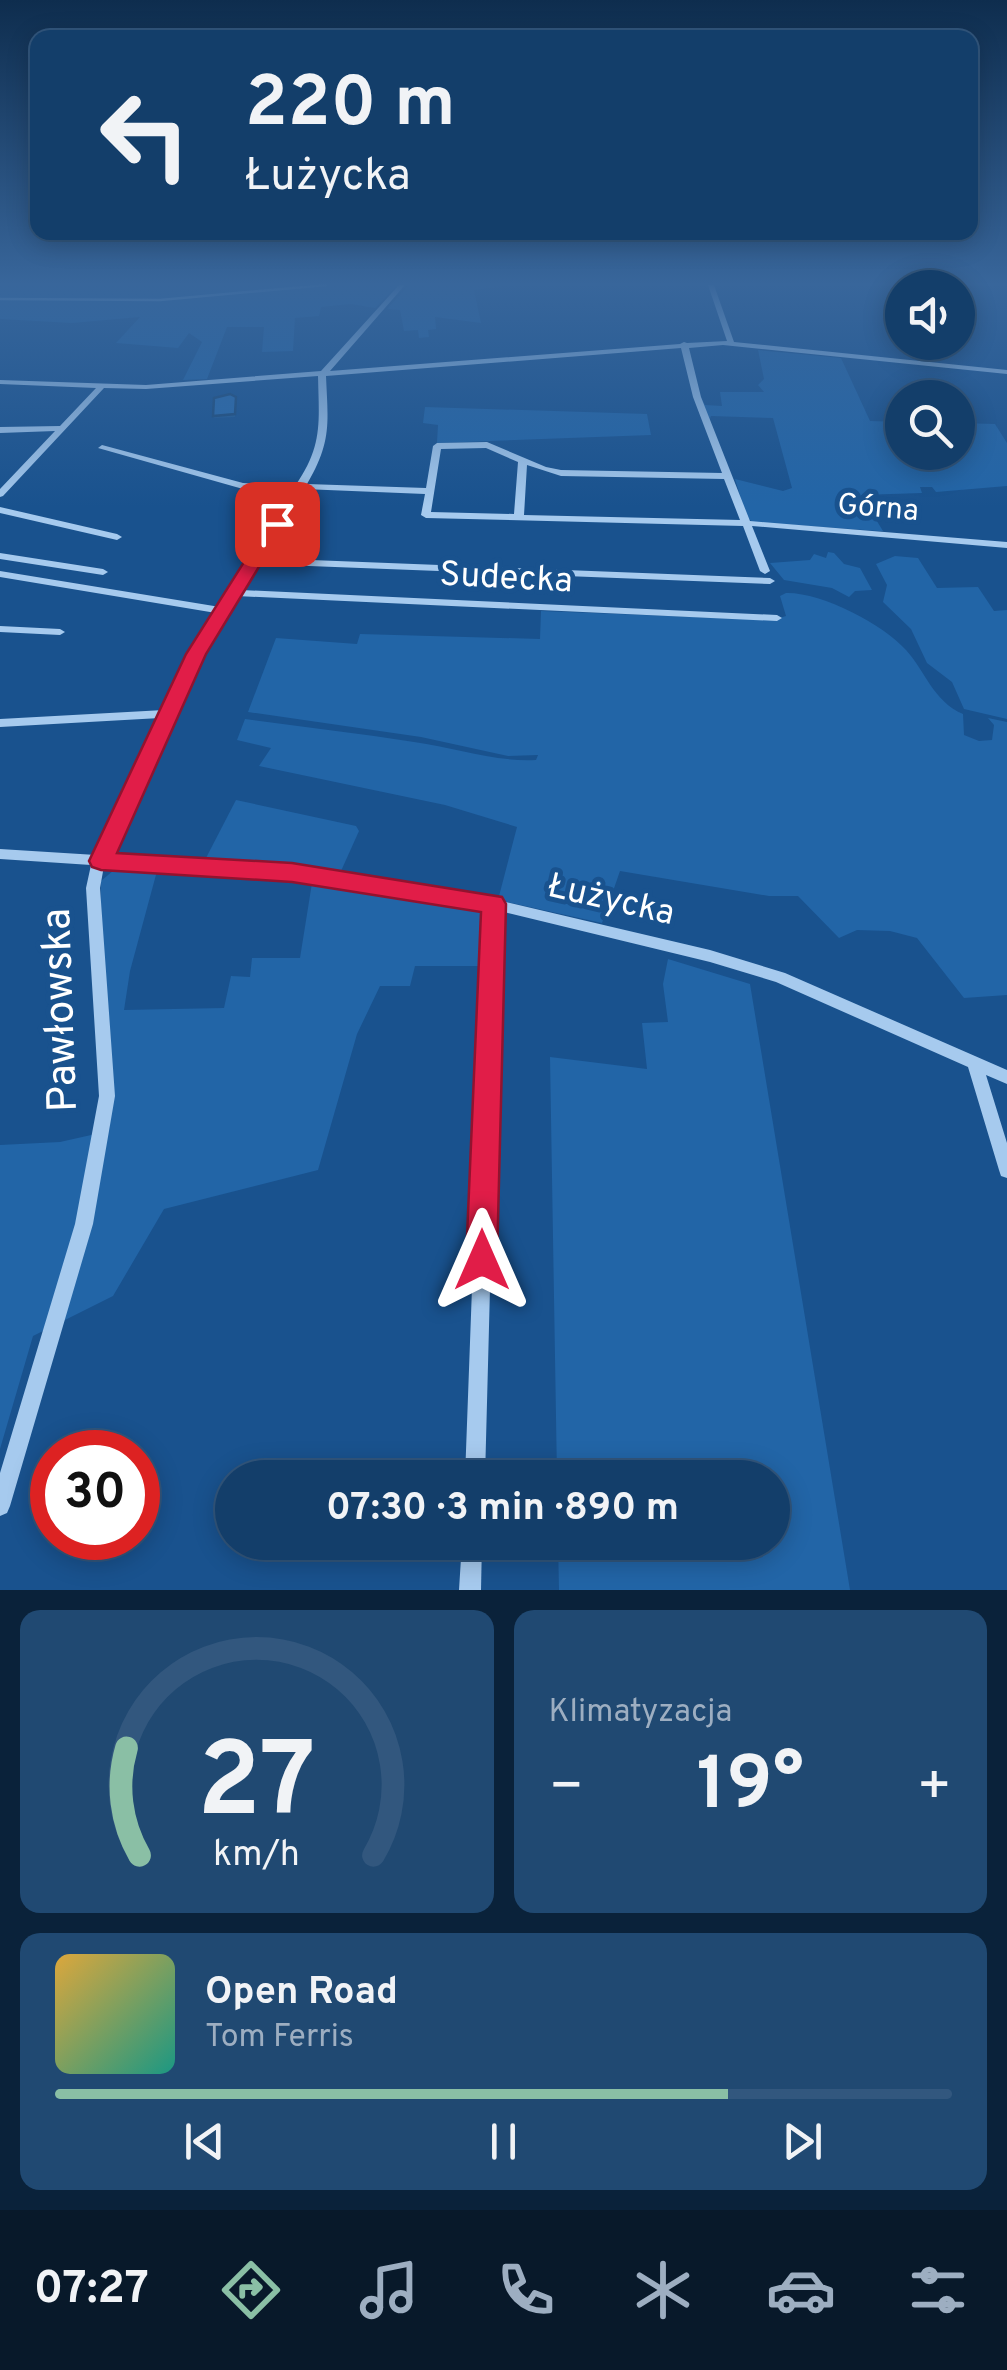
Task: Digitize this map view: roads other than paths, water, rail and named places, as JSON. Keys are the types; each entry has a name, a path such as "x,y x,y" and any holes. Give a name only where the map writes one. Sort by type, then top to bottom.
{"street":[{"path":"322,375 336,359"},
{"path":"0,382 101,387 322,375 507,359"},
{"path":"253,561 767,576 697,397 688,359"},
{"path":"881,359 1007,372"},
{"name":"Pawłowska","path":"0,1506 84,1224 107,1096 93,888 101,861 168,714 222,611 318,456 323,438 322,375"},
{"path":"0,494 101,387"},
{"path":"0,430 64,428"},
{"path":"102,448 243,486 430,492 437,446 487,445 523,466 561,472 728,476"},
{"path":"519,517 523,466"},
{"name":"Górna","path":"430,492 426,515 744,523 1007,545"},
{"path":"0,510 118,537"},
{"path":"0,556 103,572"},
{"path":"0,574 222,611"},
{"name":"Sudecka","path":"233,593 777,618"},
{"path":"0,629 60,632"},
{"path":"0,723 168,714"},
{"name":"Łużycka","path":"0,854 292,873 494,904 748,966 861,1009 1007,1077"},
{"path":"476,1460 494,904"},
{"path":"975,1064 1007,1170"},
{"path":"470,1590 471,1560"}]}
